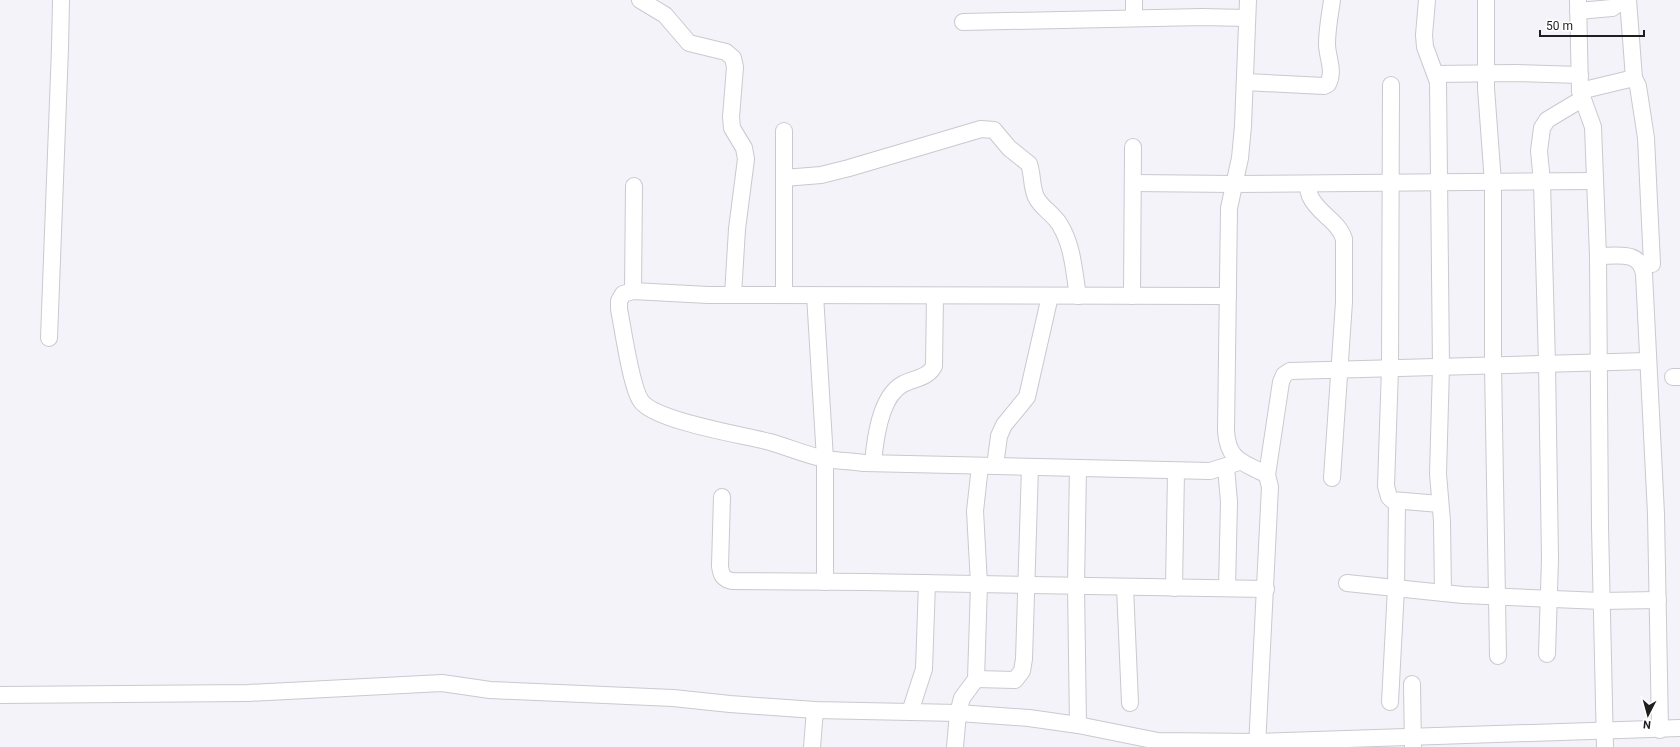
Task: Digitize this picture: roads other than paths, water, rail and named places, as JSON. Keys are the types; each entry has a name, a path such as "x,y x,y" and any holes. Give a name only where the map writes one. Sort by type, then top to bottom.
{"street":[{"path":"49,338 61,0"},
{"path":"640,0 665,15 689,43 726,52 733,58 735,67 731,117 732,128 744,148 746,159 737,229 733,295"},
{"path":"1134,0 1134,18"},
{"path":"1227,588 1229,502 1233,464 1227,444 1229,208 1241,145 1248,0"},
{"path":"1245,82 1324,86 1328,84 1332,72 1327,46 1327,32 1332,0"},
{"path":"1427,0 1424,35 1425,47 1438,82 1441,367 1438,474 1443,593"},
{"path":"1486,0 1486,74 1493,182 1493,365 1498,656"},
{"path":"1604,740 1598,363 1598,256 1593,127 1581,95 1578,5 1612,8 1624,0"},
{"path":"1628,0 1634,78 1638,86 1646,138 1652,264"},
{"path":"963,22 1134,18 1247,18"},
{"path":"1436,74 1538,73 1580,75"},
{"path":"1547,654 1550,599 1547,364 1542,182 1539,151 1542,128 1547,120 1581,95 1634,78"},
{"path":"1391,84 1389,183 1390,368 1386,486 1389,497 1397,501 1440,504"},
{"path":"784,178 821,175 981,129 994,130 1009,148 1029,164 1035,196 1059,223 1066,236 1071,252 1078,296"},
{"path":"784,132 784,295"},
{"path":"1132,296 1133,147"},
{"path":"1133,184 1595,181"},
{"path":"1307,184 1310,197 1316,205 1336,223 1341,230 1344,239 1344,302 1332,478"},
{"path":"633,291 634,186"},
{"path":"0,695 248,693 442,683 490,690 673,698 815,710 958,713 1029,718 1078,725 1158,741 1226,744 1604,740 1671,729 1658,600 1643,265 1637,259 1628,256 1598,256"},
{"path":"1228,296 733,295 633,291 623,294 620,301 619,310 635,388 641,401 653,412 825,459 873,463 1210,472 1233,464 1267,475"},
{"path":"815,295 825,459 825,582"},
{"path":"873,463 876,434 891,394 904,383 931,372 934,366 935,296"},
{"path":"955,747 958,713 962,698 976,679 979,584 975,511 988,466 1004,425 1027,397 1050,296"},
{"path":"1257,744 1270,487 1267,475 1281,382 1284,375 1290,371 1339,369 1648,361"},
{"path":"976,679 1015,680 1019,677 1024,659 1030,467"},
{"path":"1078,468 1076,586 1078,725"},
{"path":"1174,588 1176,471"},
{"path":"722,498 720,566 721,575 726,580 1266,589"},
{"path":"1390,702 1396,588 1397,501"},
{"path":"910,712 924,669 927,583"},
{"path":"1347,583 1443,593 1550,599 1601,601 1658,600"},
{"path":"1125,587 1130,702"},
{"path":"1412,684 1412,742"},
{"path":"812,747 815,710"}]}
